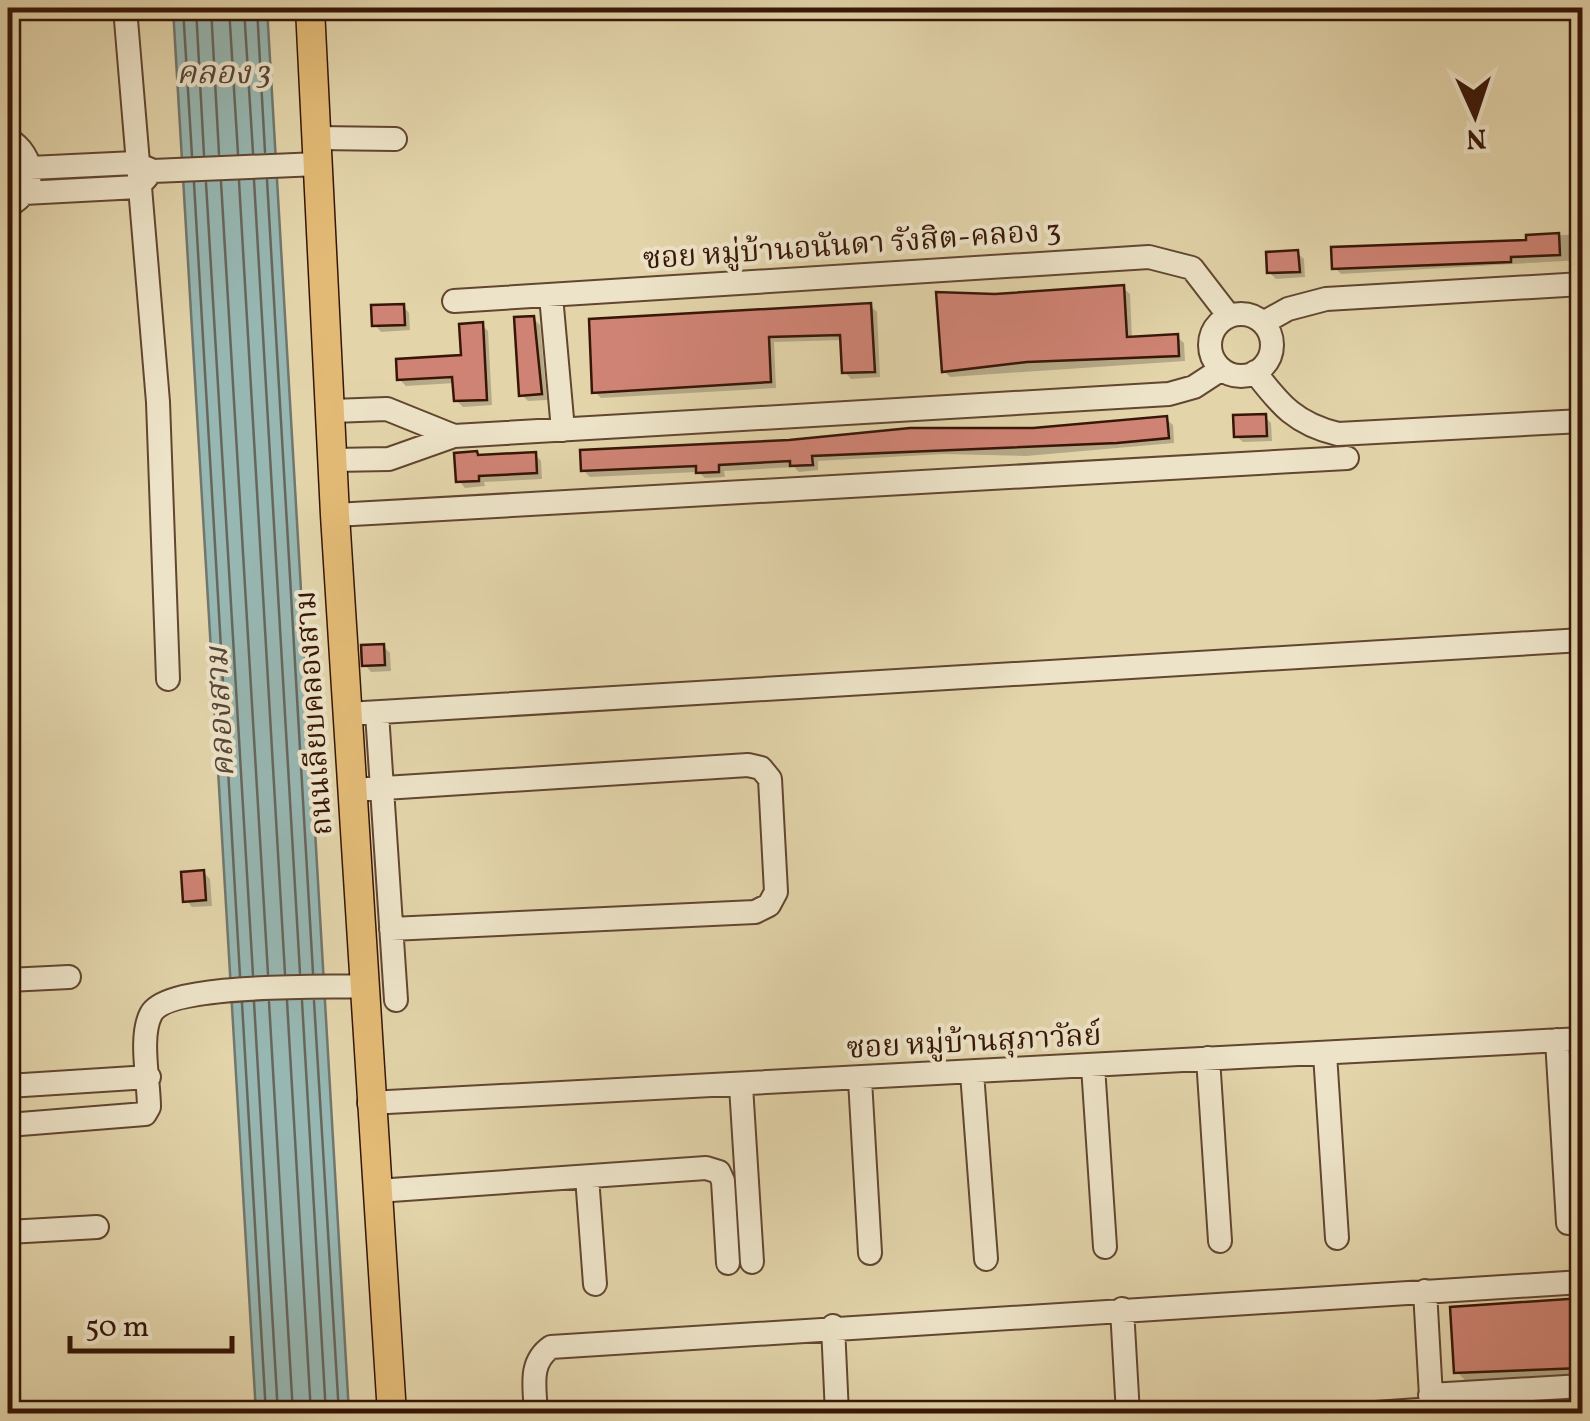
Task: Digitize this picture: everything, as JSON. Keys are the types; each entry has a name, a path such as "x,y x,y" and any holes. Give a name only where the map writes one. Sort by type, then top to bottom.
{"main road":[{"name":"ถนนเลียบคลองสาม","path":"310,8 369,1103 392,1414"}],"street":[{"path":"125,8 147,173 168,680"},
{"path":"8,139 26,156 30,168 16,200"},
{"path":"30,168 147,173 279,164 318,151 395,139"},
{"path":"16,200 147,173"},
{"name":"ซอย หมู่บ้านอนันดา รังสิต-คลอง 3","path":"454,301 1148,257 1192,268 1229,316"},
{"path":"1263,323 1288,309 1326,299 1582,284"},
{"path":"551,296 562,430"},
{"path":"334,460 388,458 454,436 1169,394 1194,387 1220,370 1244,375 1255,372 1270,354 1272,343 1263,323 1249,315 1229,316 1220,322 1210,344 1220,370"},
{"path":"1255,372 1286,412 1308,427 1338,434 1582,421"},
{"path":"332,411 387,409 454,436"},
{"path":"335,515 1346,458"},
{"path":"347,714 1582,640"},
{"path":"377,713 396,1000"},
{"path":"353,790 748,765 762,768 770,779 776,892 769,905 754,912 392,929"},
{"path":"8,980 68,976"},
{"path":"8,1125 136,1117 149,1107 147,1025 152,1011 164,1000 194,994 364,986"},
{"name":"ซอย หมู่บ้านสุภาวัลย์","path":"369,1103 972,1074 1582,1038"},
{"path":"1558,1040 1568,1223"},
{"path":"1326,1054 1336,1238"},
{"path":"1208,1058 1220,1241"},
{"path":"1093,1066 1105,1246"},
{"path":"972,1074 986,1258"},
{"path":"8,1086 149,1078"},
{"path":"860,1080 870,1253"},
{"path":"377,1191 706,1168 719,1172 724,1181 740,1263 741,1086"},
{"path":"587,1177 595,1284"},
{"path":"8,1232 97,1227"},
{"path":"536,1414 534,1369 538,1356 551,1347 832,1326 1582,1282"},
{"path":"1424,1291 1431,1406"},
{"path":"1122,1309 1128,1414"},
{"path":"832,1326 837,1414"},
{"path":"1361,1414 1582,1386"}],"water":[{"name":"คลอง 3","path":"173,8 267,8 349,1413 256,1413"}],"building":[{"path":"1559,233 1560,255 1511,257 1511,262 1332,269 1331,247 1526,240 1526,235"},
{"path":"1298,250 1300,272 1267,273 1266,252"},
{"path":"1124,285 1127,337 1178,334 1179,356 1027,362 942,372 936,292 995,294"},
{"path":"871,303 875,372 842,373 840,335 769,337 771,382 592,393 589,319"},
{"path":"404,304 405,325 372,326 371,305"},
{"path":"534,316 542,394 519,396 514,317"},
{"path":"483,322 487,400 454,401 452,377 397,380 396,359 461,355 459,324"},
{"path":"1266,414 1267,436 1234,437 1233,415"},
{"path":"1167,416 1169,438 1117,443 812,456 813,465 790,466 790,461 719,465 719,472 696,473 696,466 581,471 580,450 789,440 910,428 1033,428"},
{"path":"477,451 478,455 536,452 537,473 479,476 479,481 456,482 454,453"},
{"path":"384,644 385,665 362,666 361,645"},
{"path":"204,870 206,900 183,902 181,872"},
{"path":"1582,1298 1582,1368 1454,1373 1450,1307"}],"water label":[{"name":"คลองสาม","path":"222,712"}]}
